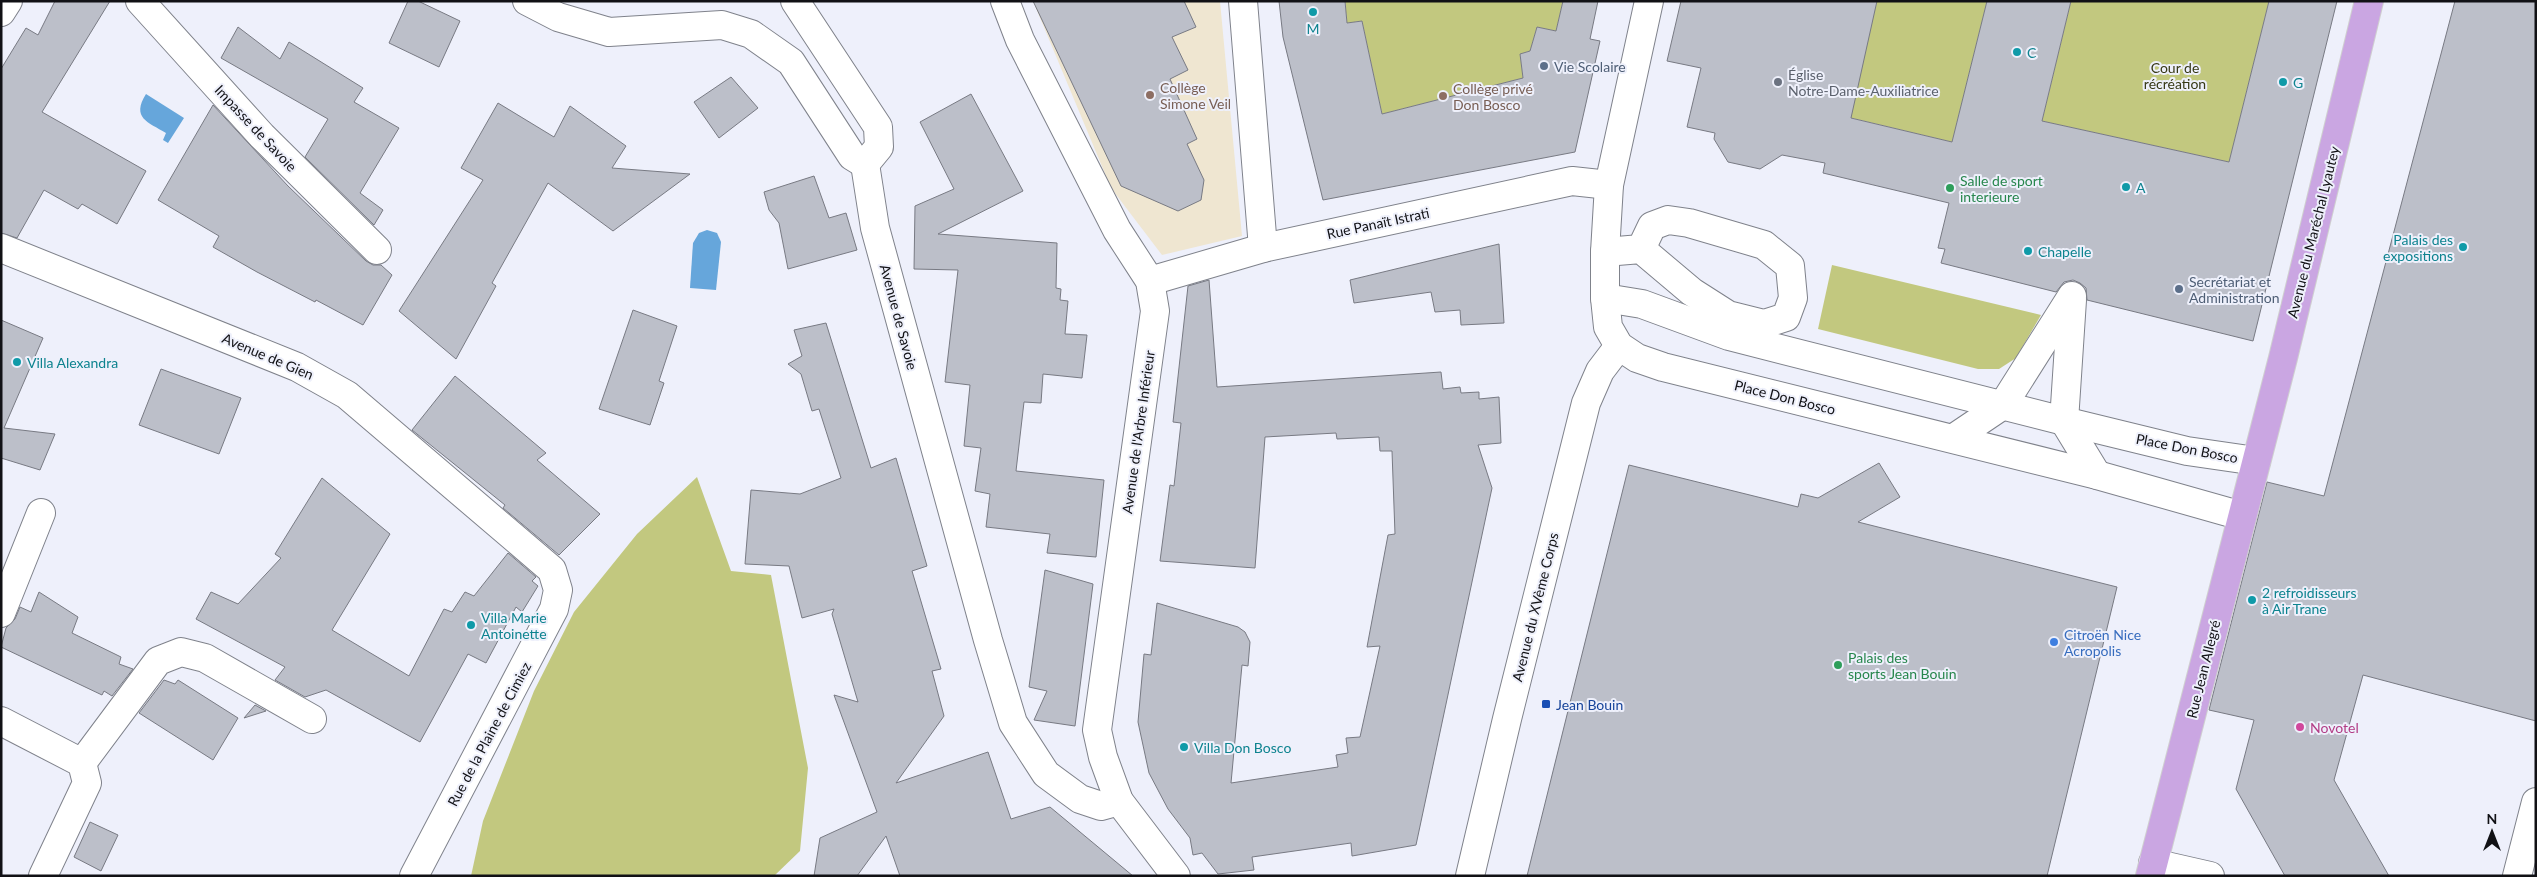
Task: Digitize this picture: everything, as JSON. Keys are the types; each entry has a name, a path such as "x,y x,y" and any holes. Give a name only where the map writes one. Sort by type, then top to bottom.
{"main road":[{"name":"Avenue du Maréchal Lyautey","path":"2256,461 2369,1"},
{"name":"Rue Jean Allegré","path":"2152,870 2256,461"}],"street":[{"path":"1,12 8,1"},
{"name":"Impasse de Savoie","path":"140,1 262,136 377,250"},
{"path":"527,1 558,17 609,32 722,25 751,34 791,62 852,156 866,164 879,147 878,127 795,1"},
{"name":"Avenue de l'Arbre Inférieur","path":"1005,1 1020,40 1117,230 1150,281 1155,311 1098,718 1098,740 1119,801 1176,876"},
{"path":"1243,1 1263,248"},
{"path":"1619,346 1608,327 1605,298 1605,252 1609,185 1649,1"},
{"name":"Avenue de Savoie","path":"866,164 875,228 988,640 1013,723 1046,774 1080,799 1101,806 1119,801"},
{"name":"Rue Panaït Istrati","path":"1150,281 1263,248 1572,181 1609,185"},
{"path":"1605,252 1641,249 1692,292 1728,314 1764,324 1786,316 1792,298 1790,266 1764,245 1689,223 1668,220 1652,226 1641,249"},
{"name":"Avenue de Gien","path":"1,248 297,367 347,395 552,570 558,590"},
{"path":"1954,438 2003,405 2072,296 2064,421 2097,475"},
{"name":"Place Don Bosco","path":"1605,298 1642,304 1729,336 2064,421 2187,451 2256,461"},
{"name":"Place Don Bosco","path":"1619,346 1637,358 1663,367 1954,438 2097,475 2242,516"},
{"name":"Avenue du XVème Corps","path":"1470,876 1586,403 1600,371 1619,346"},
{"path":"1,613 41,513"},
{"name":"Rue de la Plaine de Cimiez","path":"414,876 545,628 554,609 558,590"},
{"path":"82,763 158,661 181,652 205,658 312,719"},
{"path":"1,721 82,763 87,783 43,876"},
{"path":"2517,876 2536,802"},
{"path":"2152,870 2210,876"}],"shaded area":[{"name":"Collège Simone Veil","path":"1033,1 1220,1 1242,236 1162,255 1111,188"}],"green space":[{"path":"1345,1 1563,1 1556,31 1537,27 1530,51 1520,54 1523,78 1382,114 1362,21 1347,23"},
{"path":"1877,1 1987,1 1952,142 1835,114"},
{"name":"Cour de récréation","path":"2071,1 2269,1 2229,162 2042,121"},
{"path":"1832,265 2041,315 2016,358 1999,369 1978,369 1818,329"},
{"path":"697,477 731,571 771,575 808,768 800,851 774,876 471,876 483,821 534,691 574,612 637,534"}],"water":[{"path":"146,94 184,118 168,143 163,140 166,133 148,122 141,114 140,109"},
{"path":"707,230 717,233 721,242 716,290 690,288 693,243 699,233"}],"building":[{"path":"55,1 110,1 42,112 146,171 117,224 82,204 78,209 44,190 17,238 1,233 1,69 26,28 38,35"},
{"path":"408,1 418,1 460,21 439,67 389,43"},
{"name":"Collège Simone Veil","path":"1033,1 1184,1 1196,27 1172,37 1188,70 1170,79 1197,139 1187,144 1204,180 1201,200 1178,211 1121,186"},
{"name":"Collège privé Don Bosco","path":"1279,1 1345,1 1347,23 1362,21 1382,114 1523,78 1520,54 1530,51 1537,27 1556,31 1563,1 1598,1 1590,39 1600,41 1575,152 1323,200 1283,37"},
{"path":"1681,1 1877,1 1851,118 1952,142 1987,1 2071,1 2042,121 2229,162 2269,1 2337,1 2253,341 2087,300 2086,288 2073,280 2064,282 2056,292 1941,263 1945,249 1938,248 1949,203 1823,173 1825,163 1782,155 1760,169 1728,162 1714,139 1715,133 1687,127 1701,68 1667,61"},
{"name":"Palais des expositions","path":"2455,1 2536,1 2536,721 2363,675 2334,780 2389,876 2285,876 2236,789 2254,720 2209,710 2267,482 2324,496"},
{"path":"238,27 280,59 289,42 363,88 354,102 399,128 360,193 383,210 374,225 305,157 328,119 221,58"},
{"path":"731,77 758,108 719,138 694,102"},
{"path":"971,94 1023,191 938,234 1057,243 1056,288 1061,289 1060,300 1068,301 1065,334 1087,335 1082,378 1043,374 1041,403 1024,402 1016,471 1104,480 1096,557 1047,553 1050,534 986,527 990,494 975,491 981,448 964,446 970,385 945,382 958,270 914,269 915,206 954,189 920,122"},
{"path":"498,103 554,137 570,106 626,146 612,168 690,174 613,231 548,183 492,283 496,286 456,359 399,311 483,180 461,168"},
{"path":"213,105 288,186 366,261 373,265 381,265 392,275 363,325 257,272 213,247 219,236 158,200"},
{"path":"814,176 829,218 846,213 857,250 788,269 779,223 769,210 764,192"},
{"path":"1499,244 1504,323 1461,325 1460,310 1435,312 1431,292 1354,303 1350,280"},
{"path":"1209,280 1217,387 1441,372 1443,389 1460,387 1461,393 1479,392 1479,399 1499,397 1501,443 1478,445 1492,488 1416,845 1352,856 1351,843 1252,857 1254,870 1218,874 1202,853 1193,855 1190,838 1168,809 1149,773 1138,722 1144,654 1151,655 1157,603 1238,627 1245,632 1250,642 1248,666 1242,665 1231,783 1338,767 1336,755 1348,753 1346,738 1360,737 1380,646 1367,647 1388,535 1395,534 1392,451 1380,451 1379,437 1337,439 1336,433 1265,437 1255,568 1160,561 1170,485 1174,486 1181,423 1173,422 1188,286"},
{"path":"633,310 677,326 659,381 664,383 650,425 599,409"},
{"path":"1,320 43,338 4,428 55,434 40,470 1,458"},
{"path":"826,323 871,468 896,458 927,566 912,571 941,669 932,671 944,716 896,783 988,752 1011,819 1050,807 1133,876 900,876 886,836 857,876 814,876 820,838 877,812 834,695 858,702 832,614 834,609 802,618 789,566 745,564 751,490 800,494 841,478 819,409 812,411 801,374 788,364 802,356 794,330"},
{"path":"161,369 241,398 219,454 139,425"},
{"path":"455,376 546,453 537,460 600,514 559,555 503,508 505,505 412,430"},
{"name":"Palais des sports Jean Bouin","path":"1879,463 1900,497 1858,522 2117,587 2047,876 1527,876 1629,465 1798,507 1801,494 1818,498"},
{"path":"322,478 390,534 332,630 409,676 444,609 452,612 465,592 474,596 508,553 536,577 532,581 538,586 522,612 516,607 486,663 468,654 420,742 326,690 305,697 275,680 285,667 196,619 211,592 238,604 281,558 275,554"},
{"path":"1045,570 1093,584 1075,726 1034,720 1047,691 1029,687"},
{"path":"39,592 78,617 72,633 121,657 119,664 133,669 112,696 104,691 102,695 1,647 6,628 15,619 20,607 31,612"},
{"path":"164,680 175,684 178,680 238,718 213,760 139,713"},
{"path":"255,705 266,711 244,718"},
{"path":"90,822 118,835 101,871 74,857"}],"place":[{"name":"M","path":"1313,12"},
{"name":"C","path":"2017,52"},
{"name":"Vie Scolaire","path":"1544,66"},
{"name":"Église Notre-Dame-Auxiliatrice","path":"1778,82"},
{"name":"G","path":"2283,82"},
{"name":"Collège Simone Veil","path":"1150,95"},
{"name":"Collège privé Don Bosco","path":"1443,96"},
{"name":"A","path":"2126,187"},
{"name":"Salle de sport interieure","path":"1950,188"},
{"name":"Palais des expositions","path":"2463,247"},
{"name":"Chapelle","path":"2028,251"},
{"name":"Secrétariat et Administration","path":"2179,289"},
{"name":"Villa Alexandra","path":"17,362"},
{"name":"2 refroidisseurs à Air Trane","path":"2252,600"},
{"name":"Villa Marie Antoinette","path":"471,625"},
{"name":"Citroën Nice Acropolis","path":"2054,642"},
{"name":"Palais des sports Jean Bouin","path":"1838,665"},
{"name":"Jean Bouin","path":"1546,704"},
{"name":"Novotel","path":"2300,727"},
{"name":"Villa Don Bosco","path":"1184,747"}]}
